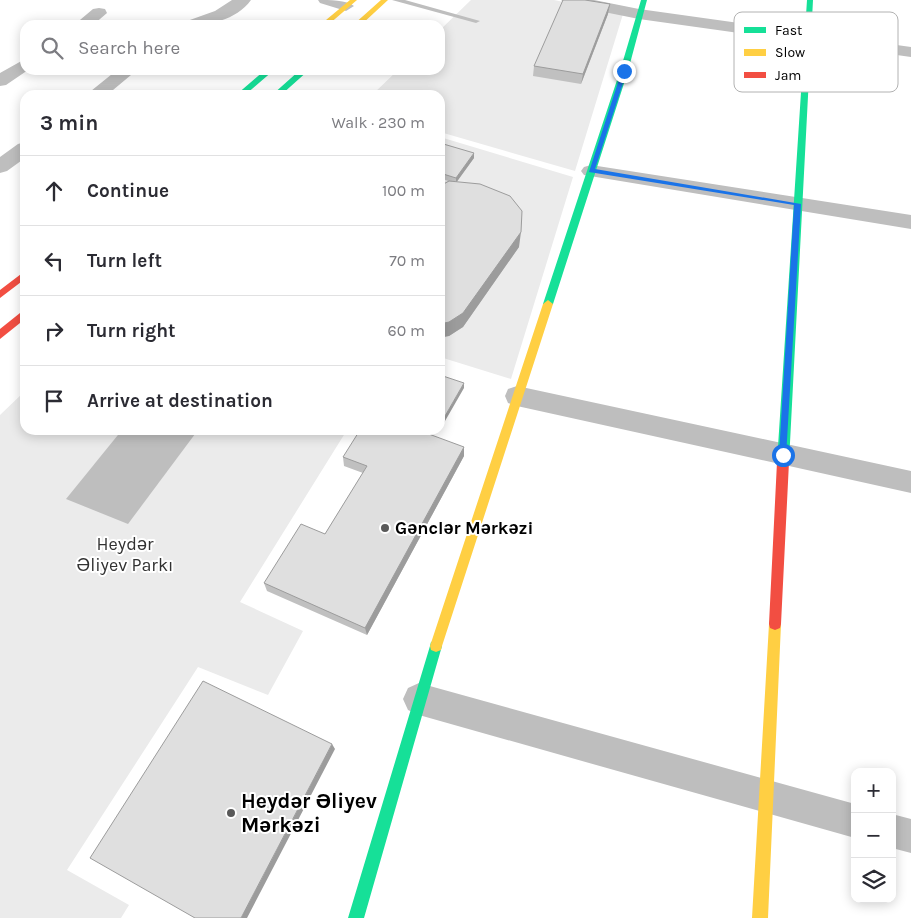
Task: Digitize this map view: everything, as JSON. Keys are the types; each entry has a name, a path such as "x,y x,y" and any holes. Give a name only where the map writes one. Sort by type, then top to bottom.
{"main road":[{"path":"363,20 385,0"},
{"path":"330,20 350,3"},
{"path":"356,918 419,699 624,71 642,7"},
{"path":"246,90 264,75"},
{"path":"282,90 299,75"},
{"path":"760,918 803,92"},
{"path":"0,295 20,278"},
{"path":"0,335 20,317"}],"street":[{"path":"207,20 221,15 243,0"},
{"path":"326,0 350,3"},
{"path":"568,0 642,7 734,24"},
{"path":"89,20 99,13"},
{"path":"898,50 911,52"},
{"path":"0,81 20,67"},
{"path":"102,90 121,75"},
{"path":"0,167 20,152"},
{"path":"591,171 911,222"},
{"path":"517,396 911,482"},
{"path":"419,699 851,820"},
{"path":"896,832 911,836"}],"lane":[{"path":"396,0 476,21"}],"green space":[{"path":"471,0 554,0 623,14 575,171 445,133 445,90 377,90 393,75 445,75 445,25"},
{"path":"445,139 573,177 511,379 445,359"},
{"name":"Heydər Əliyev Parkı","path":"20,396 20,435 344,435 240,602 303,631 268,695 198,667 67,870 129,905 121,918 0,918 0,415"}],"shaded area":[{"path":"118,435 194,435 128,524 66,499"}],"building":[{"path":"563,0 585,0 610,4 583,74 534,66"},
{"path":"445,144 474,153 456,178 445,175"},
{"path":"449,181 480,184 510,196 522,211 521,232 463,313 445,323 445,183"},
{"path":"445,377 464,383 445,416"},
{"path":"357,435 432,435 464,447 365,628 264,583 301,524 325,534 367,466 343,457"},
{"path":"203,681 332,744 241,918 195,918 90,858"}],"traffic: fast":[{"path":"548,304 624,71 644,0"},
{"path":"809,12 810,0"},
{"path":"246,90 264,75"},
{"path":"282,90 299,75"},
{"path":"783,462 805,92"},
{"path":"356,918 436,646"}],"traffic: slow":[{"path":"330,20 354,0"},
{"path":"363,20 385,0"},
{"path":"436,646 548,304"},
{"path":"760,918 775,624"}],"traffic: jam":[{"path":"0,295 20,278"},
{"path":"0,335 20,317"},
{"path":"775,624 783,462"}],"place":[{"name":"Gənclər Mərkəzi","path":"385,528"},
{"name":"Heydər Əliyev Mərkəzi","path":"231,813"}],"route":[{"path":"624,71 591,171 797,204 783,455"}]}
